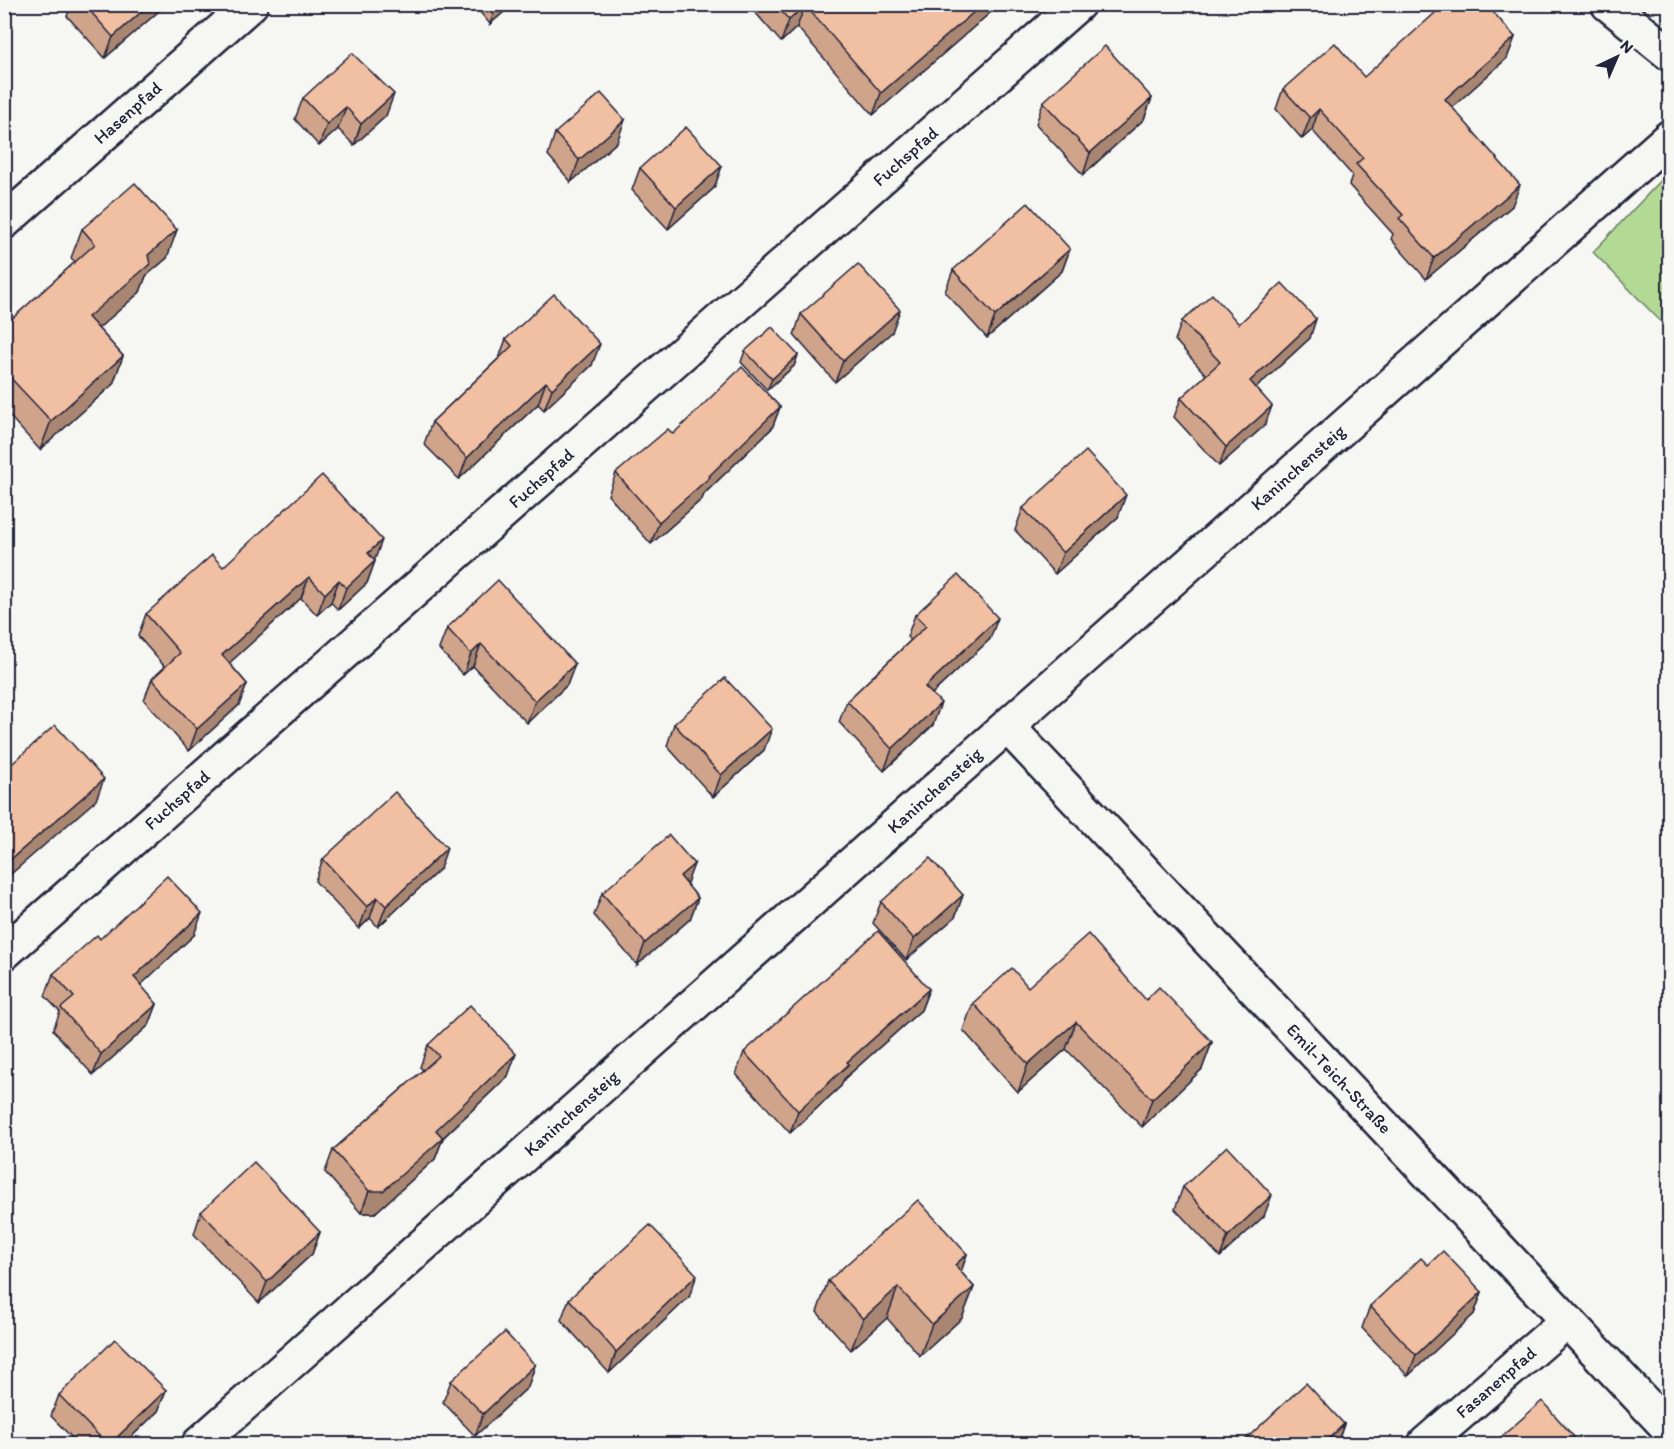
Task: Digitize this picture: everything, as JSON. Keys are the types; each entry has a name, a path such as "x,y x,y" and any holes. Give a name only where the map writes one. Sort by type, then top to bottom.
{"street":[{"name":"Hasenpfad","path":"4,222 251,4"},
{"name":"Fuchspfad","path":"4,953 1078,4"},
{"path":"1608,4 1670,54"},
{"name":"Kaninchensteig","path":"199,1444 1670,137"},
{"name":"Emil-Teich-Straße","path":"1008,727 1670,1430"},
{"name":"Fasanenpfad","path":"1425,1444 1568,1321"}],"green space":[{"path":"1669,172 1669,330 1593,252"}],"building":[{"path":"84,4 150,4 113,37"},
{"path":"775,4 894,4 896,8 900,4 983,4 881,93 805,5 789,20"},
{"path":"1445,4 1486,4 1515,37 1445,99 1520,185 1434,258 1399,218 1403,215 1356,164 1363,158 1319,109 1310,118 1283,89 1335,43 1364,77"},
{"path":"1105,46 1152,98 1090,153 1043,102"},
{"path":"352,53 394,94 361,124 346,107 327,124 303,98"},
{"path":"601,93 625,120 579,160 555,133"},
{"path":"686,127 722,166 676,207 640,168"},
{"path":"135,183 177,230 148,255 150,264 88,317 123,356 51,421 4,371 4,326 95,244 82,229"},
{"path":"1028,203 1070,249 995,316 953,270"},
{"path":"858,264 900,310 843,361 801,314"},
{"path":"1282,283 1316,319 1250,381 1272,406 1226,447 1181,398 1220,362 1182,321 1212,294 1239,324"},
{"path":"554,294 600,344 552,389 546,382 467,458 432,422 512,346 506,339"},
{"path":"772,327 798,355 772,379 745,351"},
{"path":"742,367 780,407 710,477 659,522 616,473 668,429 673,434"},
{"path":"1086,451 1126,495 1063,553 1023,508"},
{"path":"322,475 382,540 368,553 375,561 346,588 339,580 325,594 309,577 222,655 247,684 197,729 152,679 180,653 146,614 212,555 223,567"},
{"path":"958,575 998,618 925,687 941,703 892,749 847,701 926,626 915,615"},
{"path":"498,580 575,664 535,701 481,644 471,654 447,628"},
{"path":"725,678 772,729 721,775 674,724"},
{"path":"55,725 104,779 4,865 4,771"},
{"path":"395,792 447,848 386,906 377,897 367,907 323,859"},
{"path":"669,835 694,864 680,876 698,898 645,943 602,893"},
{"path":"930,858 963,895 914,939 881,902"},
{"path":"167,876 202,913 134,977 157,1004 101,1054 61,1008 74,997 53,974 97,935 100,939"},
{"path":"878,931 929,989 847,1062 849,1064 798,1111 744,1052"},
{"path":"1088,934 1146,1000 1159,987 1212,1042 1152,1099 1076,1022 1028,1064 973,1003 1012,968 1028,987"},
{"path":"470,1005 516,1054 436,1130 443,1138 383,1191 369,1191 333,1150 439,1056 428,1045"},
{"path":"1227,1146 1272,1195 1228,1236 1183,1187"},
{"path":"254,1162 320,1232 267,1282 201,1212"},
{"path":"918,1200 967,1254 955,1265 974,1287 932,1324 898,1287 863,1319 828,1281"},
{"path":"650,1225 697,1275 616,1352 569,1299"},
{"path":"1443,1251 1482,1292 1416,1355 1370,1306 1421,1258 1428,1265"},
{"path":"505,1332 535,1365 483,1414 451,1381"},
{"path":"115,1339 166,1390 110,1444 107,1444 59,1395"},
{"path":"1306,1383 1344,1424 1323,1444 1251,1444 1246,1439"},
{"path":"1542,1401 1574,1437 1565,1444 1493,1444"}]}
